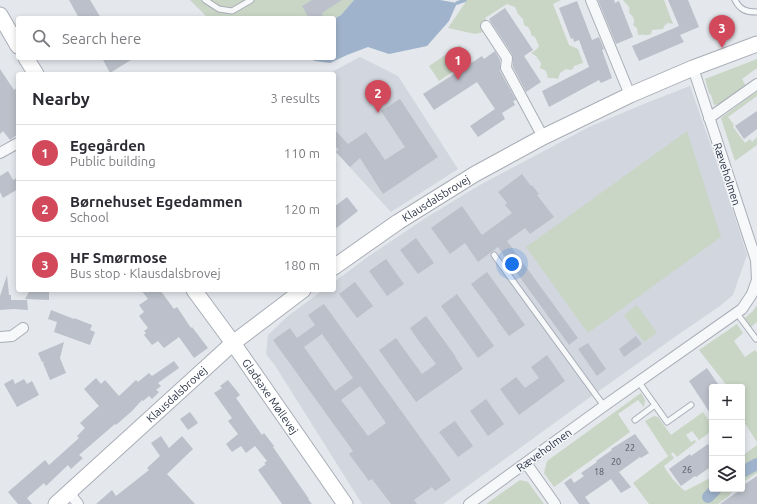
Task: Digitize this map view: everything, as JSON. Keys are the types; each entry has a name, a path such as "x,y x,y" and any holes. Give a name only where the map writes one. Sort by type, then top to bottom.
{"street":[{"path":"591,0 630,95"},
{"path":"0,15 16,43"},
{"path":"486,26 507,58 506,68 542,137"},
{"name":"Klausdalsbrovej","path":"336,266 398,222 475,174 542,137 630,95 693,68 757,44"},
{"path":"27,60 35,72"},
{"name":"Ræveholmen","path":"469,504 638,381 742,309 752,294 757,280 756,260 693,68"},
{"path":"709,118 757,84"},
{"path":"0,153 16,144"},
{"name":"Gladsaxe Møllevej","path":"195,292 345,504"},
{"name":"Klausdalsbrovej","path":"56,504 233,344 300,292"},
{"path":"0,337 12,336 23,328"},
{"path":"526,463 556,504"},
{"path":"70,492 78,504"}],"lane":[{"path":"205,0 219,9 232,11 251,0"},
{"path":"734,0 739,7 747,11 757,12"},
{"path":"494,255 604,406"},
{"path":"736,312 756,339"},
{"path":"638,381 667,422 691,405"},
{"path":"635,420 656,405"}],"shaded area":[{"path":"360,57 398,76 458,169 391,212 336,152 336,72 332,72"},
{"path":"690,86 747,255 733,295 720,306 582,403 443,504 362,504 276,367 266,354 268,335 288,316 320,292 336,292 336,281 424,219 478,186 589,127"}],"green space":[{"path":"190,0 354,0 341,15 336,18 336,16 206,16"},
{"path":"463,0 561,0 553,4 569,45 578,49 583,63 574,66 573,69 566,69 560,73 558,79 548,78 546,71 540,68 541,63 536,56 531,53 539,46 535,37 531,35 528,27 524,25 523,19 518,14 515,7 507,4 485,18 488,23 483,27 483,32 475,34 448,28 465,3"},
{"path":"623,0 664,0 673,24 668,23 663,29 652,30 651,34 649,35 638,35 637,28 633,25 634,18 629,13 629,7"},
{"path":"460,45 470,60 439,81 429,66"},
{"path":"757,59 757,68 742,79 746,86 721,104 714,105 705,79"},
{"path":"757,91 757,96 728,117 734,125 733,127 745,143 750,139 752,142 757,137 757,145 735,161 721,118"},
{"path":"687,131 721,237 588,333 526,247"},
{"path":"637,305 657,333 644,342 624,315"},
{"path":"757,305 757,322 751,327 745,318"},
{"path":"737,324 743,333 734,341 745,357 755,350 757,353 757,442 745,424 745,384 726,384 699,350"},
{"path":"641,393 645,400 644,407 638,400 618,414 630,432 554,487 544,473 547,461"},
{"path":"703,412 709,421 709,433 699,440 692,431 686,435 691,442 695,440 696,442 677,457 673,452 668,456 645,421 654,416 658,417 671,435"},
{"path":"757,445 757,473 745,481 745,456 745,454"},
{"path":"671,454 674,458 664,466 673,480 685,491 709,479 709,492 732,492 728,497 718,504 649,504 633,483"},
{"path":"520,480 528,482 544,504 486,504"}],"water":[{"path":"354,0 440,0 457,3 449,21 427,46 389,54 368,47 330,63 313,60 336,60 336,18 341,15"}],"building":[{"path":"69,0 90,0 100,16 78,16"},
{"path":"312,0 342,0 322,13 323,15 321,16 308,16 302,6"},
{"path":"598,0 614,0 615,3 619,1 633,37 616,44"},
{"path":"668,0 688,0 699,27 680,35 684,42 639,61 632,46 679,26"},
{"path":"577,1 592,40 599,37 612,78 601,83 599,80 549,107 542,91 589,67 579,40 574,42 573,38 571,39 559,8"},
{"path":"505,8 533,50 524,56 541,82 526,92 513,67 512,54 489,19"},
{"path":"495,51 500,60 500,71 516,100 513,101 515,105 502,113 505,119 478,137 470,126 495,109 477,82 434,110 423,94 482,56 484,59"},
{"path":"103,60 131,60 112,72 109,72"},
{"path":"0,69 14,90 16,88 16,136 10,140 3,131 0,134"},
{"path":"400,99 438,157 383,194 360,158 350,167 336,152 339,150 336,146 336,131 348,144 366,132 385,160 405,147 381,111"},
{"path":"757,111 757,129 744,139 735,126"},
{"path":"8,171 13,180 16,178 16,190 3,198 0,192 0,176"},
{"path":"522,174 539,194 537,195 554,217 530,234 525,228 507,241 578,338 569,345 498,247 478,262 465,243 450,254 431,228 462,206 482,235 512,213 505,205 507,203 498,192"},
{"path":"347,197 358,211 336,228 336,205"},
{"path":"416,238 434,263 418,274 400,250"},
{"path":"386,259 404,284 387,296 369,271"},
{"path":"487,272 525,325 509,336 471,284"},
{"path":"7,275 11,300 27,300 28,310 0,310 0,296"},
{"path":"355,282 373,306 357,318 339,294"},
{"path":"29,292 49,292 49,300 25,299"},
{"path":"143,292 161,292 174,309 177,307 191,328 192,327 208,348 194,358 179,337 164,348 158,341 152,345 144,335 146,333 144,331 148,328 139,316 144,312 139,305 148,299"},
{"path":"457,294 494,346 478,358 441,306"},
{"path":"324,304 451,480 435,491 432,487 414,500 417,504 391,504 372,479 369,481 349,454 353,451 273,340 290,328 297,338 315,325 308,315","holes":["322,334 353,378 335,391 304,347","360,386 386,423 368,436 341,400"]},
{"path":"51,310 92,325 90,330 95,332 90,345 54,332 57,322 48,319"},
{"path":"426,316 463,369 416,402 379,350 396,338 422,374 436,364 410,328"},
{"path":"636,336 642,344 624,357 619,349"},
{"path":"64,342 60,358 66,373 50,380 43,363 45,362 42,362 38,353"},
{"path":"588,343 606,369 597,376 578,349"},
{"path":"547,355 565,381 519,415 500,389 516,377 525,388 539,378 531,367"},
{"path":"174,361 179,368 158,383 161,386 156,390 159,392 152,399 149,396 143,401 142,400 116,425 115,424 79,455 83,458 71,469 68,465 46,486 44,483 27,498 32,504 18,504 8,492 45,460 49,465 79,438 77,436 85,428 80,423 99,406 84,389 96,378 101,384 105,380 119,396 136,380 138,382 149,373 152,376"},
{"path":"707,368 718,384 709,384 709,411 689,381"},
{"path":"13,379 15,384 24,379 27,384 32,381 39,395 17,407 4,384"},
{"path":"228,380 240,395 236,398 262,435 264,433 274,446 273,447 312,504 282,504 258,470 266,464 264,463 267,461 255,446 246,453 241,446 232,452 226,444 238,434 228,421 232,418 214,393 222,388 220,386"},
{"path":"486,399 504,424 488,436 470,411"},
{"path":"190,412 198,423 188,430 180,419"},
{"path":"455,421 473,446 458,457 439,432"},
{"path":"635,434 649,453 641,458 640,457 619,472 631,487 621,493 611,479 585,497 590,504 579,504 564,483 571,478 574,483 584,476 581,473 612,450 611,449"},
{"path":"161,436 169,448 182,436 193,449 167,474 195,504 96,504 112,490 116,496 149,470 147,468 160,456 151,443"},
{"path":"708,444 709,445 709,468 681,486 669,469 690,454 691,456"},
{"path":"757,476 757,504 720,504 737,492 745,492 745,484"}],"waterway":[{"path":"457,3 465,0"},
{"path":"745,470 757,464"},
{"path":"708,497 713,492"}],"place":[{"name":"HF Smørmose","path":"722,48"},
{"name":"Egegården","path":"458,80"},
{"name":"Børnehuset Egedammen","path":"378,113"}]}
